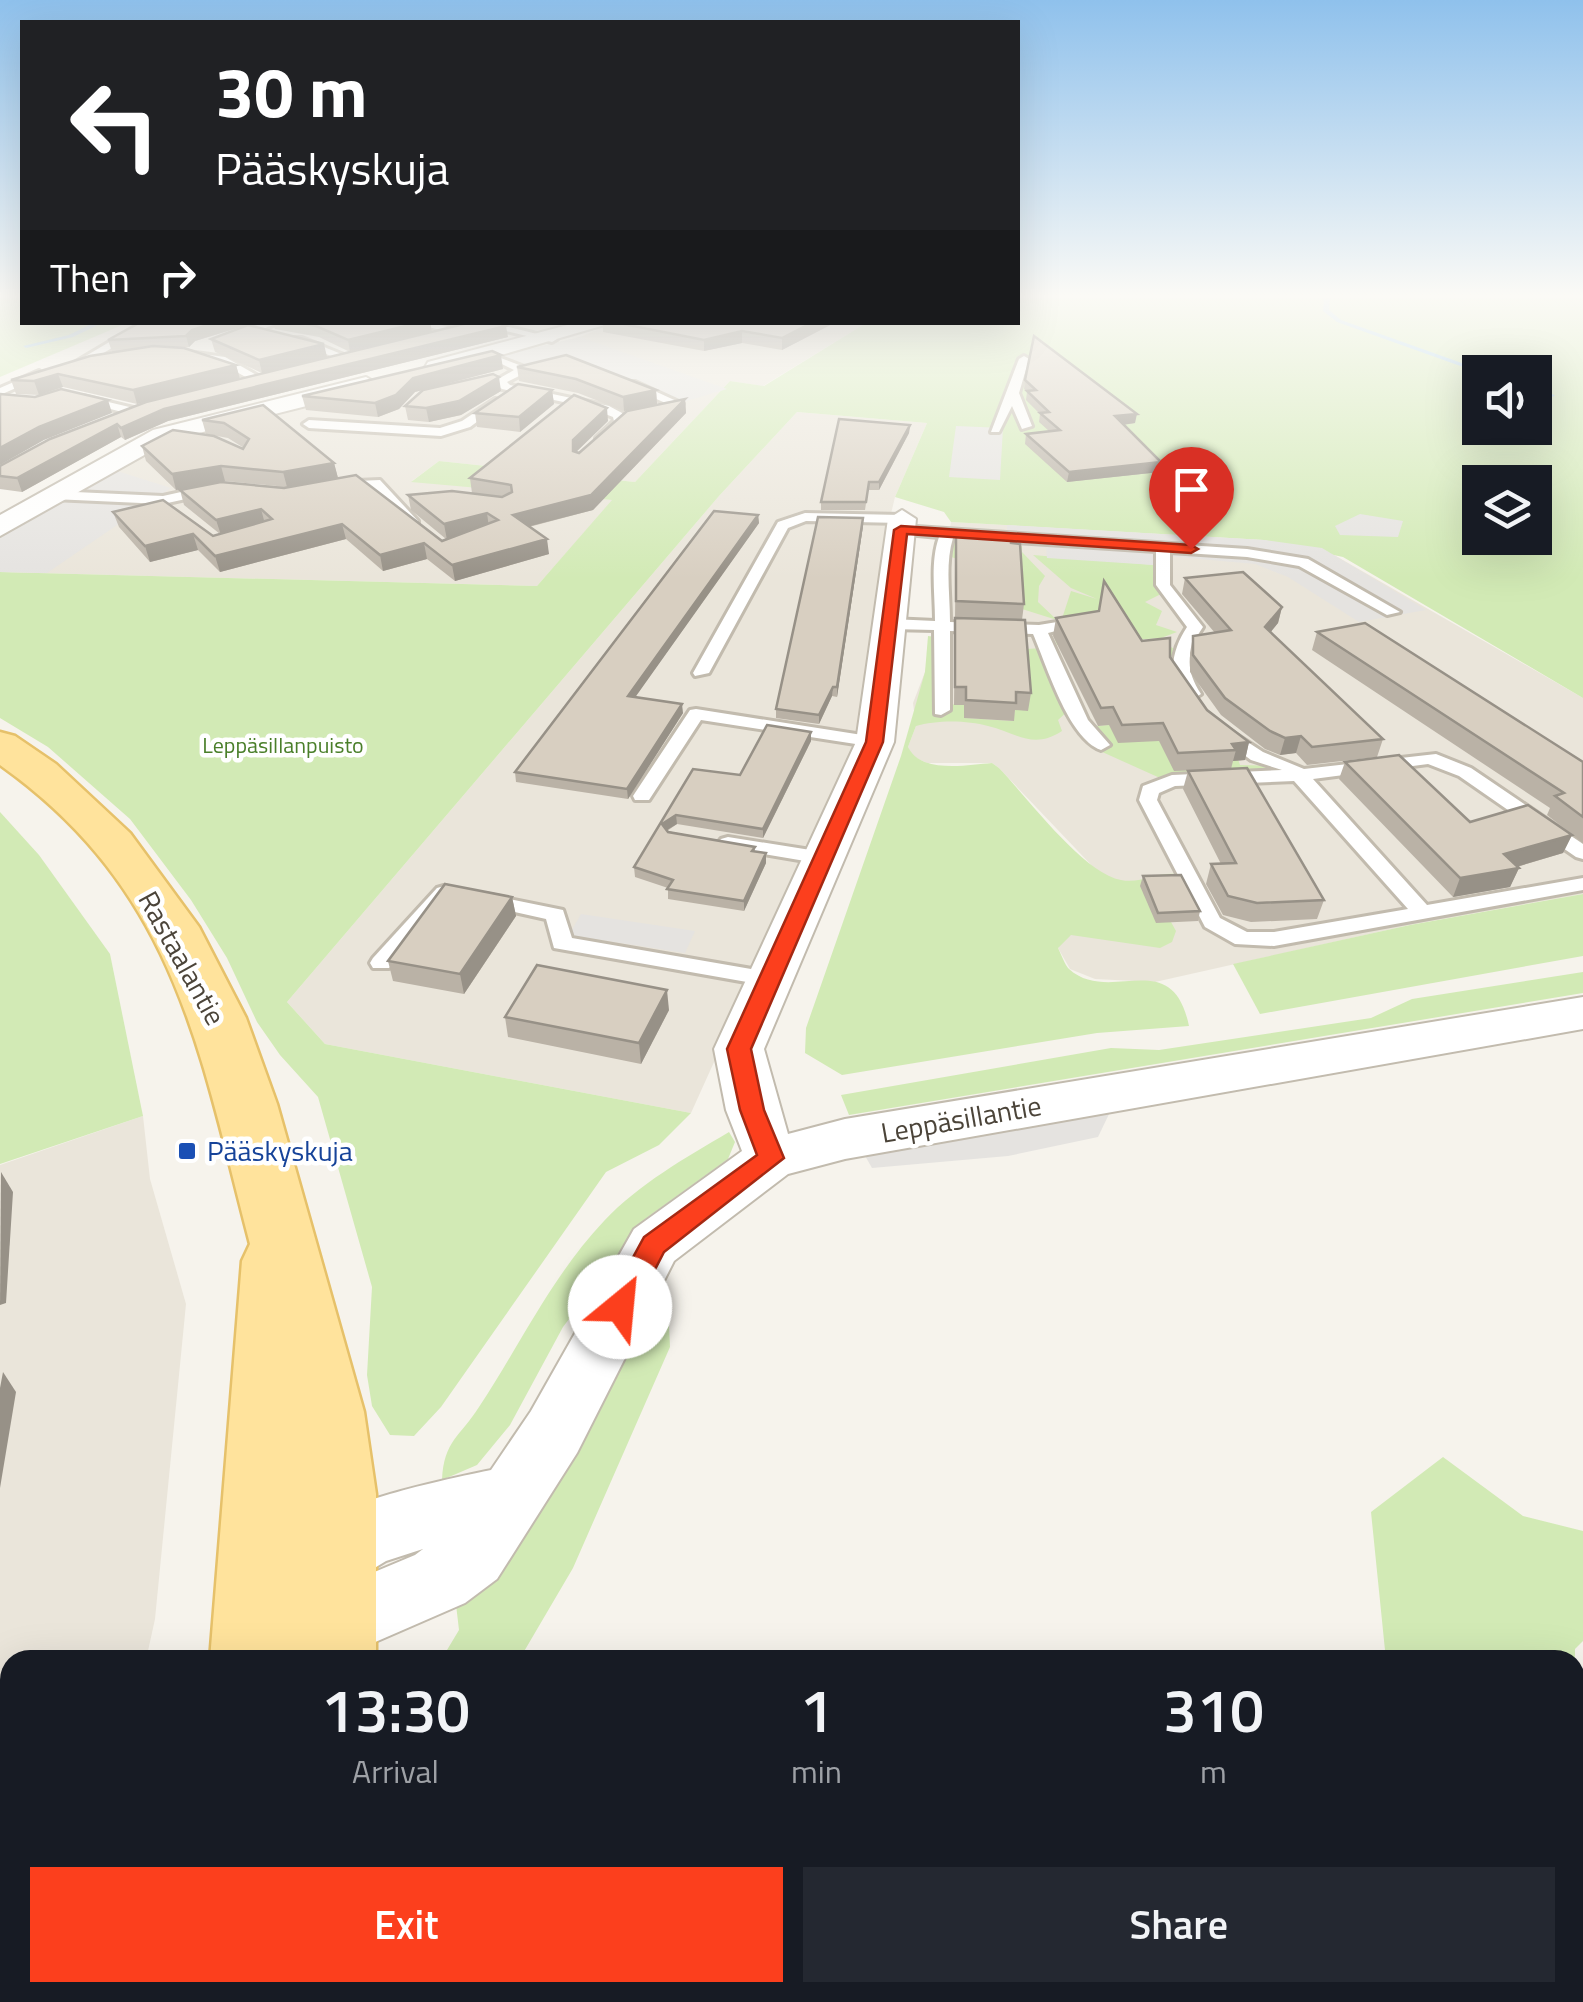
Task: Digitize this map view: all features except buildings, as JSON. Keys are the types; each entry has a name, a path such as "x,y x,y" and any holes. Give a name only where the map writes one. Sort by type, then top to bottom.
{"main road":[{"name":"Rastaalantie","path":"0,745 64,794 102,832 183,946 235,1063 315,1351 332,1440 334,1612"},
{"name":"Rastaalantie","path":"255,1636 260,1462 277,1223"}],"street":[{"path":"0,526 162,435 338,391"},
{"path":"771,1158 752,1110 739,1049 874,742 901,524"},
{"name":"Leppäsillantie","path":"334,1612 440,1580 473,1555 554,1432 654,1245 771,1158 845,1138 1583,1013"},
{"path":"255,1636 334,1612"}],"lane":[{"path":"555,414 576,400 609,391"},
{"path":"594,447 619,420 673,410 676,404 648,391"},
{"path":"309,424 441,432 466,424 515,392 576,400 609,409 619,420"},
{"path":"1013,393 1026,426"},
{"path":"995,429 1013,393"},
{"path":"64,394 138,412"},
{"path":"105,423 159,405"},
{"path":"364,427 405,414"},
{"path":"162,435 203,441"},
{"path":"323,488 364,481 375,483 420,530"},
{"path":"53,495 163,500 224,489"},
{"path":"163,500 188,518"},
{"path":"393,502 412,504"},
{"path":"701,673 783,525 804,516 901,524 947,533 1163,547 1303,562 1392,612"},
{"path":"941,710 939,559 947,533"},
{"path":"1163,547 1164,586 1195,627 1178,652 1178,672 1208,716 1257,756 1279,761 1300,776 1423,912"},
{"path":"891,624 1039,630 1088,619"},
{"path":"1039,630 1080,722 1101,745"},
{"path":"642,796 696,714 874,742"},
{"path":"1583,853 1465,772 1430,758 1300,776 1182,780 1150,790 1148,800 1212,922 1254,941 1583,884"},
{"path":"713,840 823,858"},
{"path":"382,962 441,892 556,914 562,944 769,979"}],"shaded area":[{"path":"363,391 720,391 635,482 439,461 412,481 613,500 537,586 0,572 0,536 161,442"},
{"path":"654,391 719,391 683,402"},
{"path":"797,412 927,423 895,497 886,535 865,728 691,1113 325,1044 287,1002 719,496"},
{"path":"956,426 1003,428 1000,480 949,477"},
{"path":"114,470 171,488 47,573 0,572 0,536"},
{"path":"1360,514 1403,521 1398,537 1340,535 1335,526"},
{"path":"951,522 1264,540 1322,548 1583,698 1583,894 1410,925 1155,982 1095,979 1070,969 1058,948 1096,870 992,763 927,763 912,756 908,747 916,726 913,703 925,672"},
{"path":"1007,525 1264,540 1322,548 1426,610 1359,622 1288,577 1255,564 1155,555 1154,565 1047,558 1046,548 1007,544"},
{"path":"581,914 695,931 685,953 569,935"},
{"path":"1110,1112 1098,1137 1008,1156 872,1168 864,1154"},
{"path":"143,1116 150,1179 186,1304 155,1619 148,1650 0,1650 0,1165"}],"green space":[{"name":"Leppäsillanpuisto","path":"720,391 1462,391 1462,445 1552,445 1552,391 1583,391 1583,698 1343,557 1264,540 951,522 944,512 895,497 927,423 797,412 719,496 287,1002 325,1044 691,1113 659,1145 606,1172 441,1407 414,1436 390,1435 372,1406 367,1375 372,1287 318,1097 257,1022 227,958 191,900 130,819 48,747 0,718 0,572 537,586 612,500 411,482 439,461 635,482"},
{"path":"960,539 1022,546 1022,552 1045,576 1039,586 1038,602 1057,620 1022,609 964,561 948,556 952,542"},
{"path":"1033,555 1154,565 1161,594 1145,602 1162,611 1156,625 1177,632 1161,638 1057,645 1055,640 1071,591 1097,599 1071,588"},
{"path":"928,636 936,637 932,703 964,705 965,718 1013,721 1026,649 1044,648 1071,708 1058,720 1062,731 1033,740 980,724 933,723 916,726 908,747 914,756 934,764 992,763 1073,849 1106,874 1128,881 1176,874 1187,885 1203,918 1171,922 1176,931 1172,942 1160,948 1071,935 1058,948 1069,969 1085,979 1154,982 1169,988 1181,1002 1189,1026 1097,1033 842,1075 805,1053 806,1028 901,756 925,672"},
{"path":"1166,645 1173,648 1172,669 1235,750 1240,765 1277,766 1290,772 1160,778 1100,751 1111,745 1096,726 1109,725"},
{"path":"0,812 39,855 110,954 143,1116 0,1164"},
{"path":"1583,894 1583,956 1260,1014 1233,964 1410,925"},
{"path":"1583,972 1583,993 849,1115 841,1095 1111,1048 1159,1050 1371,1018 1412,999"},
{"path":"729,1132 735,1142 728,1159 645,1219 563,1327 510,1425 477,1465 442,1480 450,1447 585,1242 647,1183"},
{"path":"646,1307 669,1325 670,1347 573,1568 525,1650 447,1650 459,1630 455,1596"},
{"path":"1443,1457 1523,1516 1583,1531 1583,1641 1575,1650 1385,1650 1371,1512"}],"place":[{"name":"Pääskyskuja","path":"187,1151"}],"route":[{"path":"620,1307 654,1245 771,1158 752,1110 739,1049 874,742 901,530 1191,549"}]}
